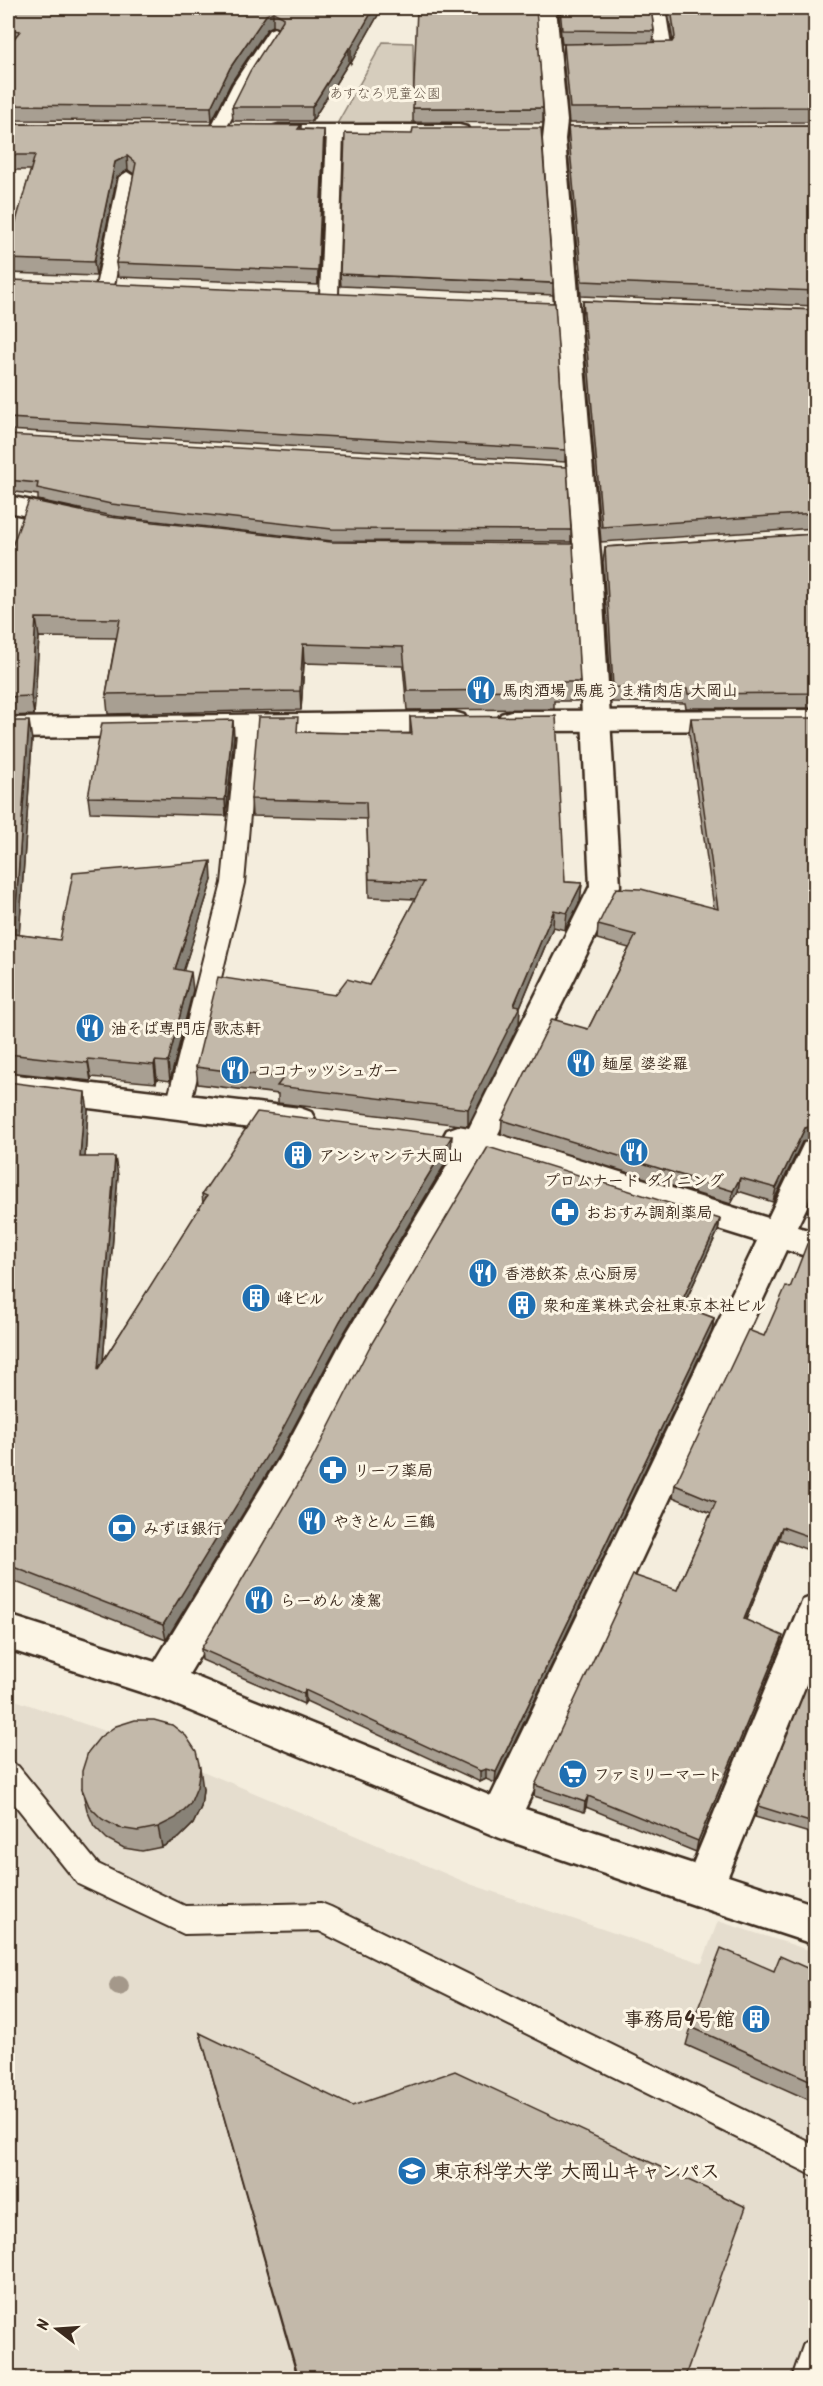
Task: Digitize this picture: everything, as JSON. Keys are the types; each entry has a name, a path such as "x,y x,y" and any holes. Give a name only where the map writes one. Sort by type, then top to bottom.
{"street":[{"path":"164,1682 296,1463 355,1349 478,1142 605,886 597,721 592,681 585,552 573,471 567,304 556,131 556,51 546,8"},
{"path":"194,131 476,132"},
{"path":"306,294 353,296"},
{"path":"8,504 89,521"},
{"path":"8,728 248,723 816,720"},
{"path":"8,1086 328,1124"},
{"path":"432,1136 478,1142 816,1246"},
{"path":"500,1819 775,1234 816,1152"},
{"path":"704,1889 816,1612"},
{"path":"8,1632 164,1682 500,1819 816,1925"}],"lane":[{"path":"630,52 664,52 657,8"},
{"path":"217,131 241,84 274,33"},
{"path":"329,295 335,132"},
{"path":"106,286 127,177"},
{"path":"178,1106 232,883 248,723"},
{"path":"8,1775 88,1874 184,1920 321,1917 816,2162"},
{"path":"808,2379 816,2355"}],"shaded area":[{"name":"東京科学大学 大岡山キャンパス","path":"12,1699 122,1737 470,1884 702,1963 718,1921 815,1952 815,2378 8,2378 8,1725 17,1722 8,1708"}],"green space":[{"name":"あすなろ児童公園","path":"383,42 413,43 414,123 337,124"}],"building":[{"path":"8,8 374,8 312,107 232,107 250,71 283,20 283,17 273,12 266,15 230,68 211,107 8,105 8,46 20,31 8,29"},
{"path":"417,8 536,8 543,108 413,108"},
{"path":"560,8 651,8 654,31 562,30"},
{"path":"671,8 816,8 816,107 570,108 564,44 672,42 675,37"},
{"path":"8,124 301,125 298,129 324,130 318,271 116,263 136,163 127,156 115,162 94,262 8,259 8,249 35,155 8,155"},
{"path":"816,126 816,291 582,281 568,127"},
{"path":"413,128 541,128 553,283 340,274 345,133 412,134"},
{"path":"12,280 555,303 565,450 8,418 8,295"},
{"path":"583,301 816,310 816,513 602,527"},
{"path":"8,435 567,467 571,530 332,529 111,504 37,488 38,483 8,480"},
{"path":"29,500 109,517 331,542 573,544 580,682 554,682 555,690 407,691 403,647 303,644 300,691 106,694 120,619 36,618 31,696 8,697 8,549 11,549"},
{"path":"816,534 816,693 688,694 687,689 613,687 605,547"},
{"path":"556,716 565,882 582,883 567,913 554,910 514,1005 520,1006 468,1109 277,1086 283,1078 196,1067 218,977 335,995 347,979 369,985 424,882 369,879 366,802 251,799 258,717 298,717 297,732 412,734 410,717"},
{"path":"691,718 816,718 816,1125 805,1128 776,1188 740,1178 733,1191 502,1120 552,1019 588,1029 636,935 598,925 616,888 641,889 718,909"},
{"path":"233,720 225,800 88,797 102,723"},
{"path":"8,721 29,721 14,934 60,940 73,873 211,861 175,969 191,972 168,1062 155,1061 154,1065 88,1059 88,1063 8,1054"},
{"path":"8,1082 85,1092 80,1157 115,1157 98,1369 207,1196 202,1194 257,1112 452,1136 340,1321 280,1434 163,1625 8,1565"},
{"path":"488,1147 720,1219 680,1305 714,1318 496,1772 486,1769 480,1771 305,1690 304,1694 201,1649 310,1464 369,1348"},
{"path":"816,1186 816,1200 810,1198"},
{"path":"807,1244 816,1247 816,1539 782,1527 744,1619 783,1636 698,1841 588,1796 585,1802 535,1785 633,1575 677,1590 716,1502 675,1485 748,1330 764,1336 786,1286 790,1288"},
{"path":"816,1664 816,1824 758,1806"},
{"path":"135,1720 154,1720 172,1725 186,1736 196,1751 200,1768 197,1787 190,1804 176,1818 158,1827 138,1831 119,1828 102,1819 89,1806 82,1789 82,1771 88,1752 100,1737 116,1726"},
{"name":"事務局4号館","path":"721,1948 774,1971 780,1956 816,1972 816,2083 691,2027"},
{"path":"200,2033 352,2106 455,2071 746,2207 684,2379 299,2379"}],"place":[{"name":"馬肉酒場 馬鹿うま精肉店 大岡山","path":"481,690"},
{"name":"油そば専門店 歌志軒","path":"90,1028"},
{"name":"麺屋 婆娑羅","path":"581,1063"},
{"name":"ココナッツシュガー","path":"235,1070"},
{"name":"プロムナード ダイニング","path":"634,1152"},
{"name":"アンシャンテ大岡山","path":"298,1155"},
{"name":"おおすみ調剤薬局","path":"565,1212"},
{"name":"香港飲茶 点心厨房","path":"483,1273"},
{"name":"峰ビル","path":"256,1298"},
{"name":"衆和産業株式会社東京本社ビル","path":"522,1305"},
{"name":"リーフ薬局","path":"333,1470"},
{"name":"やきとん 三鶴","path":"312,1521"},
{"name":"みずほ銀行","path":"122,1528"},
{"name":"らーめん 凌駕","path":"259,1600"},
{"name":"ファミリーマート","path":"573,1774"},
{"name":"事務局4号館","path":"756,2019"},
{"name":"東京科学大学 大岡山キャンパス","path":"412,2171"}]}
